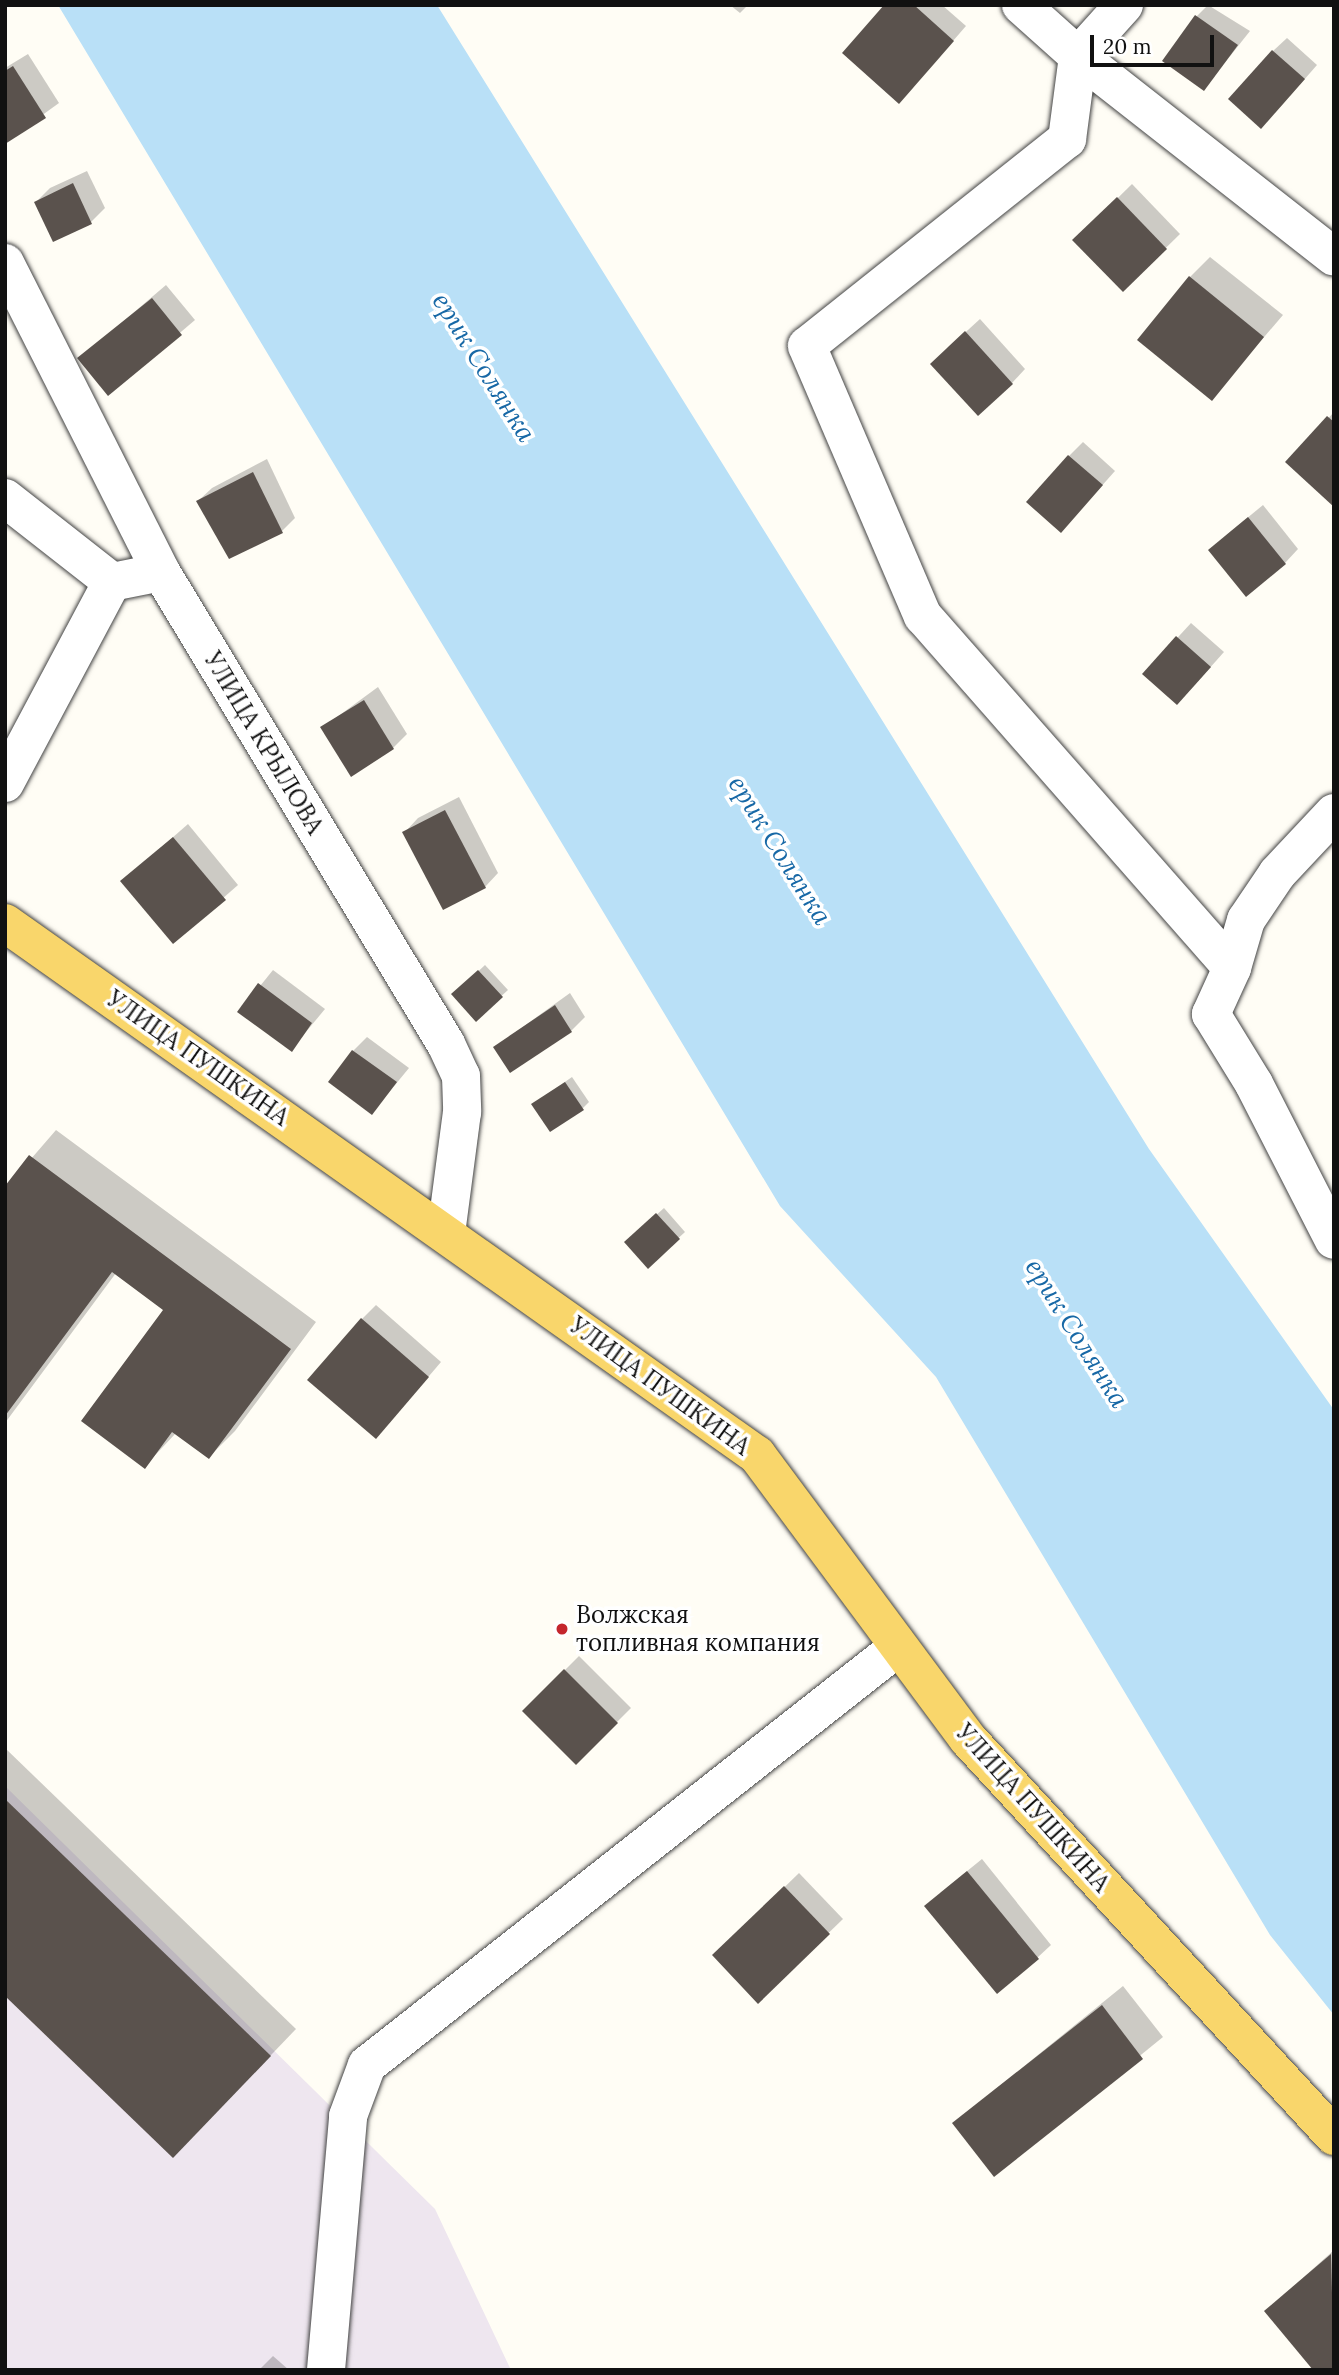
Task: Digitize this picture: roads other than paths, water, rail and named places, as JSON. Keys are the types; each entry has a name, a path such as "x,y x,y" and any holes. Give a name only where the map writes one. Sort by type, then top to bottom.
{"main road":[{"name":"УЛИЦА ПУШКИНА","path":"5,923 757,1455 897,1648 968,1739 1334,2136"}],"street":[{"path":"1021,5 1078,56 1334,257"},
{"path":"1124,5 1078,56 1067,139 807,346 923,616 1232,968"},
{"name":"УЛИЦА КРЫЛОВА","path":"5,263 161,572 446,1044 461,1076 462,1112 446,1233"},
{"path":"5,498 113,582 161,572"},
{"path":"5,783 113,582"},
{"path":"1334,813 1278,874 1245,920 1232,968 1211,1014 1254,1084 1334,1240"},
{"path":"326,2370 348,2116 367,2065 897,1648"}],"water":[{"name":"ерик Солянка","path":"58,5 437,5 1149,1149 1334,1410 1334,2015 1270,1935 936,1377 780,1206"}],"place":[{"name":"Волжская топливная компания","path":"562,1629"}]}
